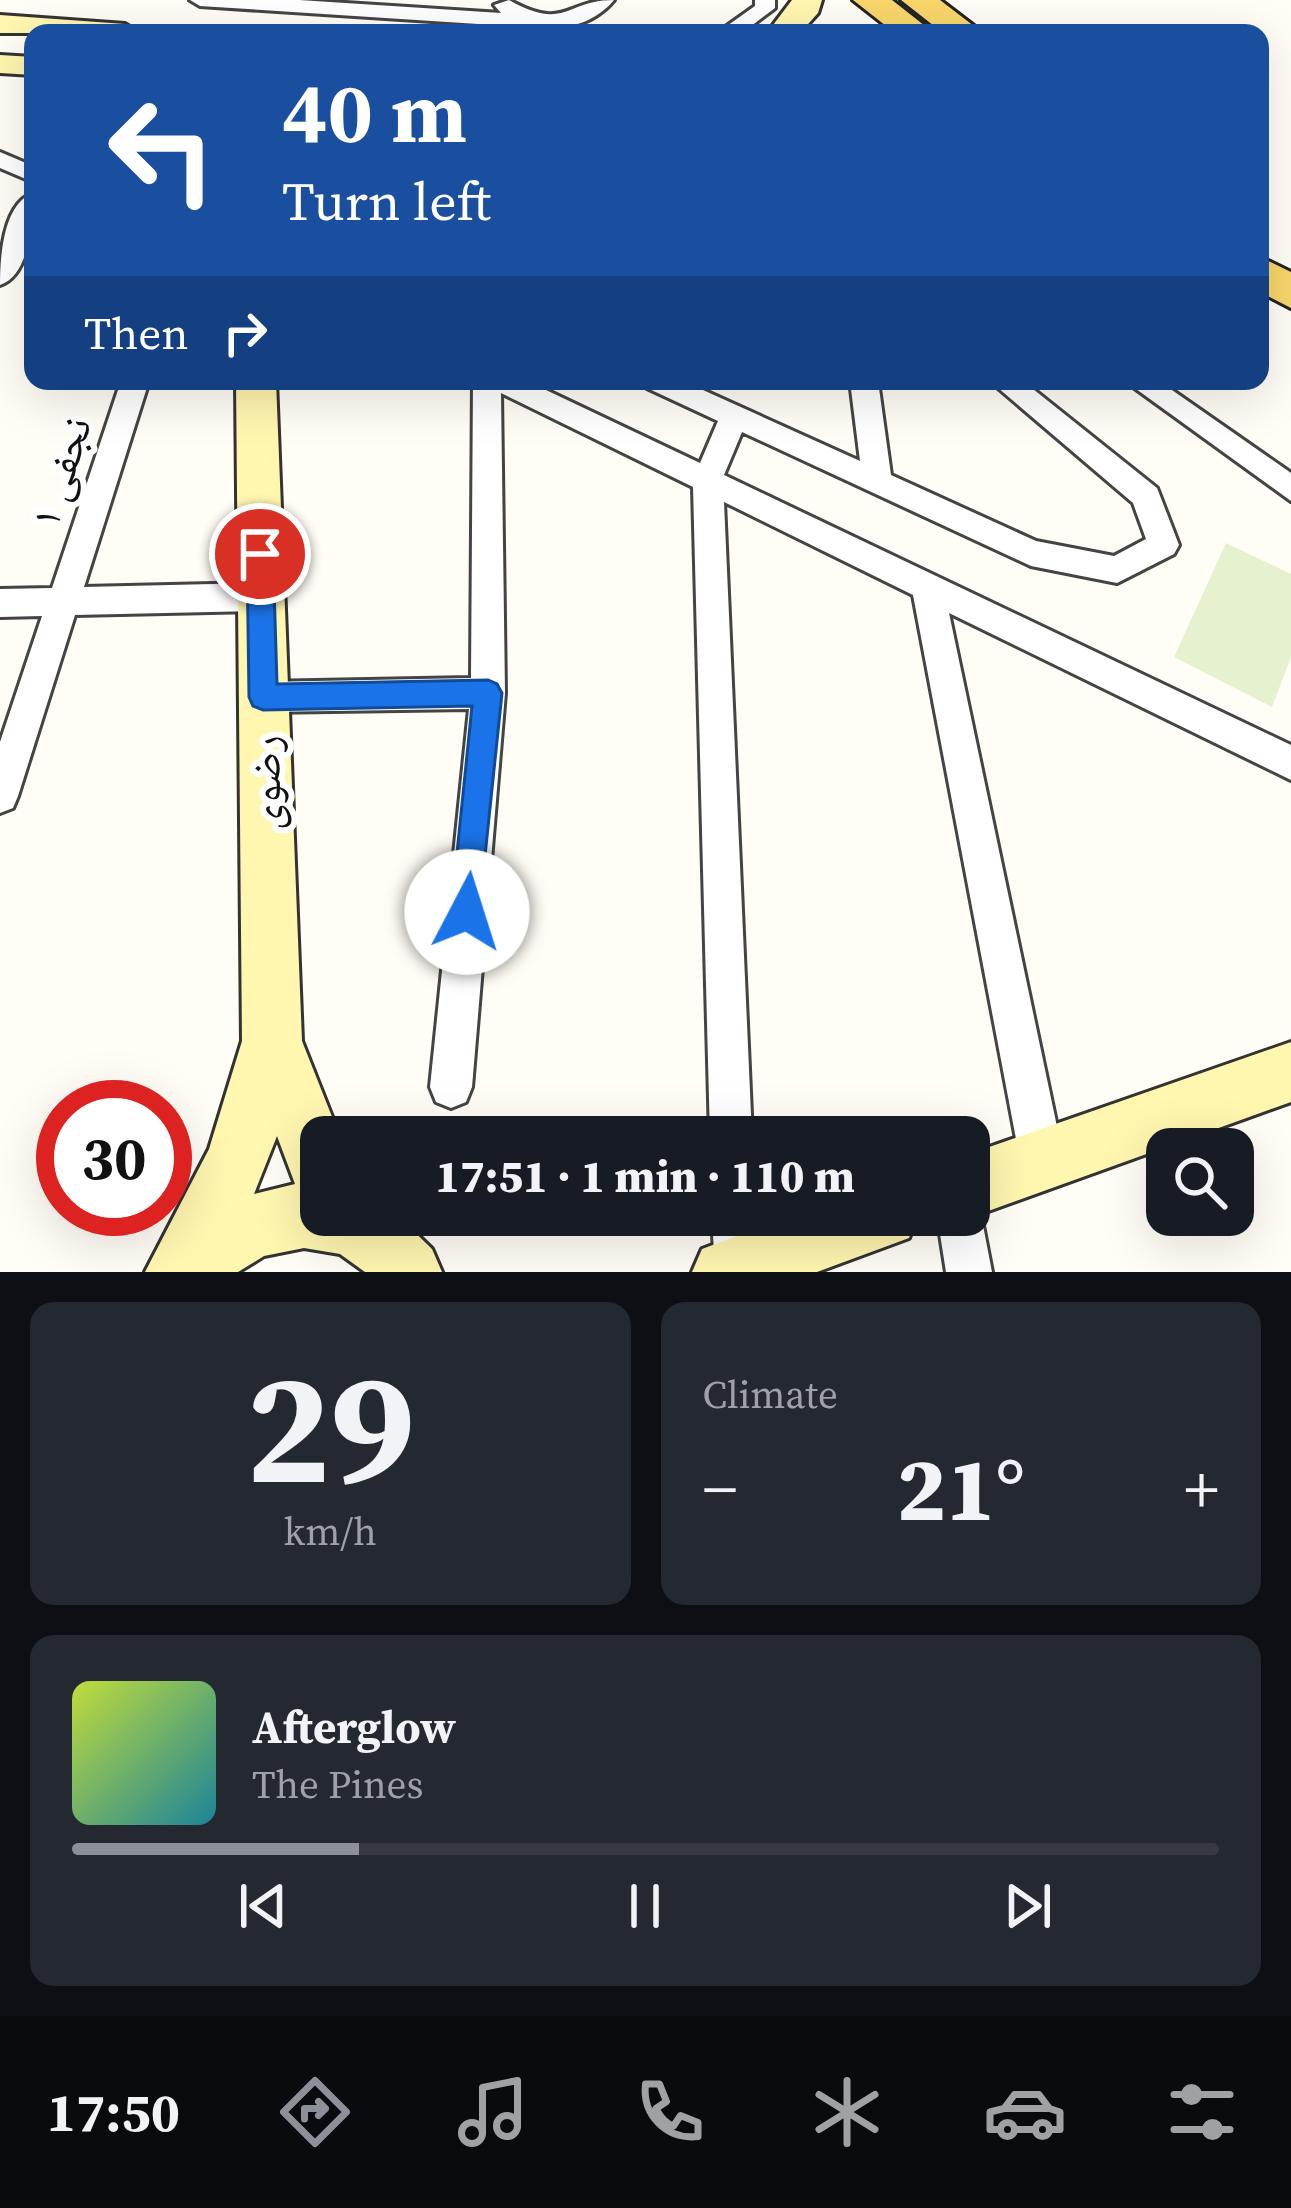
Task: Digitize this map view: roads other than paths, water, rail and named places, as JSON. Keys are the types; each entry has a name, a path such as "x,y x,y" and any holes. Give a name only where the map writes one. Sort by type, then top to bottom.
{"main road":[{"path":"870,0 904,24"},
{"path":"918,0 953,24"}],"street":[{"path":"200,0 484,24"},
{"path":"498,0 518,24"},
{"path":"546,24 592,13 604,0"},
{"path":"741,24 765,8 765,0"},
{"path":"571,21 579,24"},
{"path":"0,275 24,221"},
{"name":"نجفی ۱","path":"0,796 132,390"},
{"name":"رضوی","path":"256,390 272,1041"},
{"path":"451,1087 488,693 487,390"},
{"path":"521,390 1291,763"},
{"path":"676,390 1031,553 1117,570 1163,545 1146,496 1015,390"},
{"path":"865,390 877,482"},
{"path":"1152,390 1291,490"},
{"path":"730,1116 708,478 734,417"},
{"path":"928,586 1042,1160"},
{"path":"0,603 261,597"},
{"path":"263,697 488,693"},
{"path":"272,1041 300,1116"},
{"path":"178,1272 222,1202 253,1122 272,1041"},
{"path":"990,1179 1291,1072"},
{"path":"188,1272 207,1253 256,1224 304,1214 351,1222 378,1240"},
{"path":"732,1252 799,1236"},
{"path":"963,1236 970,1272"}]}
